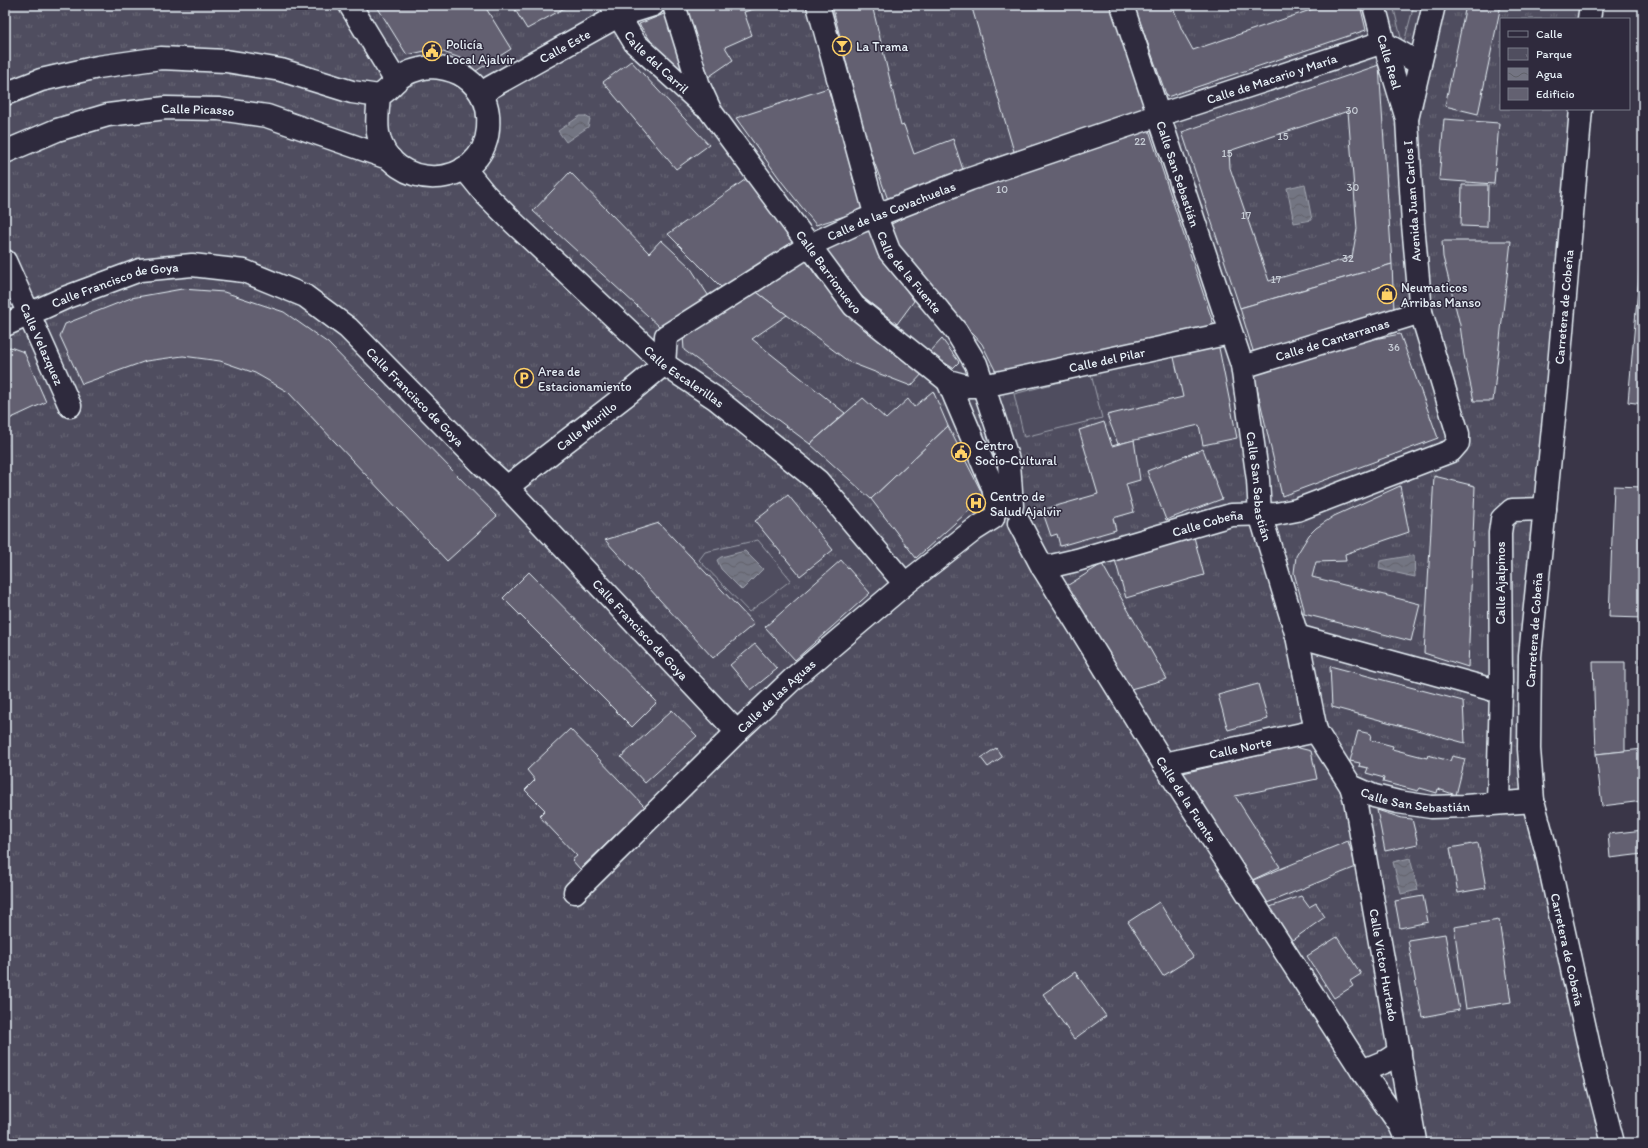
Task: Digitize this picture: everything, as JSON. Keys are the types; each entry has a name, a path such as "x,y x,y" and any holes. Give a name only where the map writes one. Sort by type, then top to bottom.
{"street":[{"path":"350,5 396,81"},
{"name":"Calle Este","path":"482,96 491,87 615,10 653,5"},
{"path":"674,5 699,86 711,112"},
{"name":"Calle de la Fuente","path":"818,5 876,217 889,251 956,331 976,364 1009,463 1005,514"},
{"name":"Calle San Sebastián","path":"1122,5 1160,115 1230,333 1242,365 1258,480 1260,514 1297,636 1316,730 1351,786 1398,802 1431,807 1533,801"},
{"name":"Calle Real","path":"1374,5 1406,119"},
{"name":"Avenida Juan Carlos I","path":"1434,5 1406,119 1421,312 1458,434 1458,443"},
{"path":"1589,18 1591,5"},
{"name":"Calle del Carril","path":"615,10 635,43 711,112"},
{"path":"1384,43 1420,64"},
{"name":"Calle de Macario y María","path":"1160,115 1384,43"},
{"path":"5,94 41,80 98,67 161,58 226,61 281,70 352,92 379,96 386,92 396,81 406,74 418,69 430,67 443,68 455,71 466,77 482,96 487,108 489,121 488,134 484,146 477,157 456,173 443,178 428,178 414,175 391,159 383,147 378,133 377,119 379,96"},
{"name":"Calle Picasso","path":"5,152 58,130 108,115 166,108 219,109 267,116 391,159"},
{"name":"Carretera de Cobeña","path":"1581,110 1558,378 1530,656 1529,749 1533,801 1546,850 1593,1065 1613,1143"},
{"name":"Calle Barrionuevo","path":"711,112 854,306 948,381 967,386 983,386"},
{"name":"Calle de las Covachuelas","path":"664,364 666,336 810,245 970,179 1160,115"},
{"name":"Calle Escalerillas","path":"464,168 485,194 514,223 664,364 715,398 818,481 905,584"},
{"name":"Calle Velazquez","path":"5,261 70,406"},
{"name":"Calle Francisco de Goya","path":"5,325 100,284 140,270 192,265 244,271 305,296 348,328 481,463 507,487 737,732"},
{"name":"Calle de Cantarranas","path":"1242,365 1252,364 1421,312"},
{"name":"Calle del Pilar","path":"983,386 1230,333"},
{"name":"Calle Murillo","path":"507,487 664,364"},
{"name":"Calle de la Fuente","path":"948,381 1005,514 1043,568 1164,764 1362,1070 1400,1125 1408,1143"},
{"name":"Calle Cobeña","path":"1043,568 1077,560 1231,515 1276,514 1297,510 1451,451 1458,443"},
{"name":"Calle Ajalpinos","path":"1498,803 1501,692 1500,533 1502,519 1512,510 1545,508"},
{"name":"Calle de las Aguas","path":"574,892 737,732 795,678 905,584 974,530 1005,514"},
{"path":"1297,636 1501,692"},
{"name":"Calle Norte","path":"1164,764 1316,730"},
{"name":"Calle Víctor Hurtado","path":"1351,786 1356,800 1415,1143"},
{"path":"1362,1070 1386,1061 1400,1052"}],"green space":[{"path":"5,5 1602,5 1600,18 1500,18 1500,110 1590,110 1527,749 1621,1143 5,1143"},
{"path":"1393,5 1414,5 1403,46"},
{"path":"1091,374 1102,418 1024,437 1014,394"},
{"path":"758,540 791,580 749,612 699,560 705,552"}],"water":[{"path":"580,116 585,116 590,119 588,127 566,142 558,131"},
{"path":"1305,184 1312,220 1294,223 1287,188"},
{"path":"745,551 763,569 742,590 721,569 717,560 721,557"},
{"path":"1414,555 1415,577 1379,569 1380,561"},
{"path":"1410,858 1418,890 1401,894 1393,862"}],"building":[{"path":"376,5 484,5 511,49 476,71 463,59 443,52 425,51 407,55"},
{"path":"512,5 570,5 527,29"},
{"path":"683,5 759,5 760,7 744,12 752,35 725,47 733,60 707,78"},
{"path":"832,5 872,5 901,126 904,125 914,154 953,139 964,173 890,205 866,140"},
{"path":"982,5 1111,5 1147,112 1015,155 972,8"},
{"path":"1134,5 1172,5 1182,30 1193,50 1325,5 1360,5 1366,30 1167,97"},
{"path":"1466,5 1501,5 1478,114 1445,106"},
{"path":"669,12 687,64 676,69 655,47 639,24"},
{"path":"631,61 709,145 676,169 603,82"},
{"path":"1379,65 1392,264 1240,308 1182,132","holes":["1348,111 1357,229 1352,257 1269,281 1230,168 1229,151"]},
{"path":"828,88 848,156 853,179 864,210 816,225 782,182 736,118"},
{"path":"1444,119 1499,123 1494,184 1439,180"},
{"path":"1148,127 1216,332 997,374 982,344 900,251 884,228 928,205"},
{"path":"570,172 649,253 661,240 690,267 710,298 674,324 659,326 533,211"},
{"path":"749,177 794,244 723,289 668,234"},
{"path":"1462,185 1488,185 1487,227 1461,226"},
{"path":"870,226 890,267 914,301 897,324 864,298 847,280 825,248"},
{"path":"1643,231 1643,404 1628,402"},
{"path":"1442,241 1511,241 1493,401 1474,401 1464,355 1460,325 1443,257"},
{"path":"802,255 817,277 855,319 925,371 911,386 849,362 754,290"},
{"path":"1392,264 1394,311 1254,354 1240,308"},
{"path":"182,289 224,292 284,312 328,343 497,516 447,561 288,392 255,373 220,361 183,356 146,361 82,384 60,336 65,324 131,298"},
{"path":"754,290 787,315 752,339 845,413 810,444 684,350 683,336"},
{"path":"1400,334 1438,438 1282,496 1253,371 1323,349"},
{"path":"942,339 959,362 953,368 929,353"},
{"path":"1218,343 1237,438 1203,445 1199,425 1118,444 1107,415 1183,397 1173,353"},
{"path":"10,347 24,352 46,402 5,421 5,349"},
{"path":"933,391 948,426 871,499 810,444 863,398 886,419 908,399 914,407"},
{"path":"1104,422 1112,446 1134,440 1140,480 1126,484 1134,512 1113,518 1116,530 1060,546 1057,534 1051,536 1042,510 1098,494 1079,430"},
{"path":"948,426 984,497 916,558 871,499"},
{"path":"1203,449 1222,499 1166,520 1147,471"},
{"path":"1434,476 1475,486 1468,667 1424,653"},
{"path":"1400,486 1409,532 1345,554 1346,561 1316,562 1312,577 1420,604 1411,641 1304,614 1294,573 1296,556 1309,535 1316,528 1334,516"},
{"path":"1614,486 1643,487 1643,618 1609,617"},
{"path":"788,495 833,550 800,576 755,521"},
{"path":"659,523 754,624 713,658 605,540"},
{"path":"1194,537 1204,575 1126,598 1115,560"},
{"path":"841,560 870,593 795,660 765,627"},
{"path":"1102,564 1167,679 1127,690 1065,587"},
{"path":"529,572 657,702 632,727 503,598"},
{"path":"1640,621 1643,621 1643,714 1640,714"},
{"path":"755,644 777,669 751,690 730,665"},
{"path":"1593,662 1625,662 1625,751 1596,754"},
{"path":"1330,666 1463,701 1465,743 1332,707"},
{"path":"1258,684 1268,719 1228,730 1218,695"},
{"path":"672,710 697,736 645,783 621,757"},
{"path":"570,729 645,807 580,869 572,860 577,856 539,816 545,810 525,790 535,780 527,770"},
{"path":"1358,731 1371,734 1370,740 1393,746 1392,749 1427,758 1428,755 1450,761 1452,756 1465,759 1456,795 1438,789 1437,793 1420,788 1418,791 1383,782 1384,778 1366,773 1368,768 1359,766 1360,763 1350,761"},
{"path":"1295,747 1311,751 1317,779 1235,796 1280,867 1250,881 1183,773"},
{"path":"996,748 1002,757 988,767 981,758"},
{"path":"1643,749 1643,801 1602,806 1596,754"},
{"path":"1377,810 1402,818 1412,819 1418,844 1385,851"},
{"path":"1643,830 1643,854 1610,858 1608,834"},
{"path":"1348,841 1356,867 1267,903 1251,881"},
{"path":"1478,843 1486,888 1458,893 1450,848"},
{"path":"1301,896 1309,907 1316,903 1325,917 1291,941 1270,907"},
{"path":"1423,896 1428,922 1400,928 1395,901"},
{"path":"1159,902 1193,957 1163,976 1128,922"},
{"path":"1499,920 1511,1002 1466,1009 1454,927"},
{"path":"1445,934 1459,1010 1422,1017 1408,940"},
{"path":"1337,937 1361,974 1350,981 1353,986 1334,998 1307,956"},
{"path":"1075,972 1106,1016 1074,1039 1043,994"}],"place":[{"name":"La Trama","path":"842,46"},
{"name":"Policía Local Ajalvir","path":"432,51"},
{"name":"Neumaticos Arribas Manso","path":"1387,294"},
{"name":"Area de Estacionamiento","path":"524,378"},
{"name":"Centro Socio-Cultural","path":"961,452"},
{"name":"Centro de Salud Ajalvir","path":"976,503"}]}
